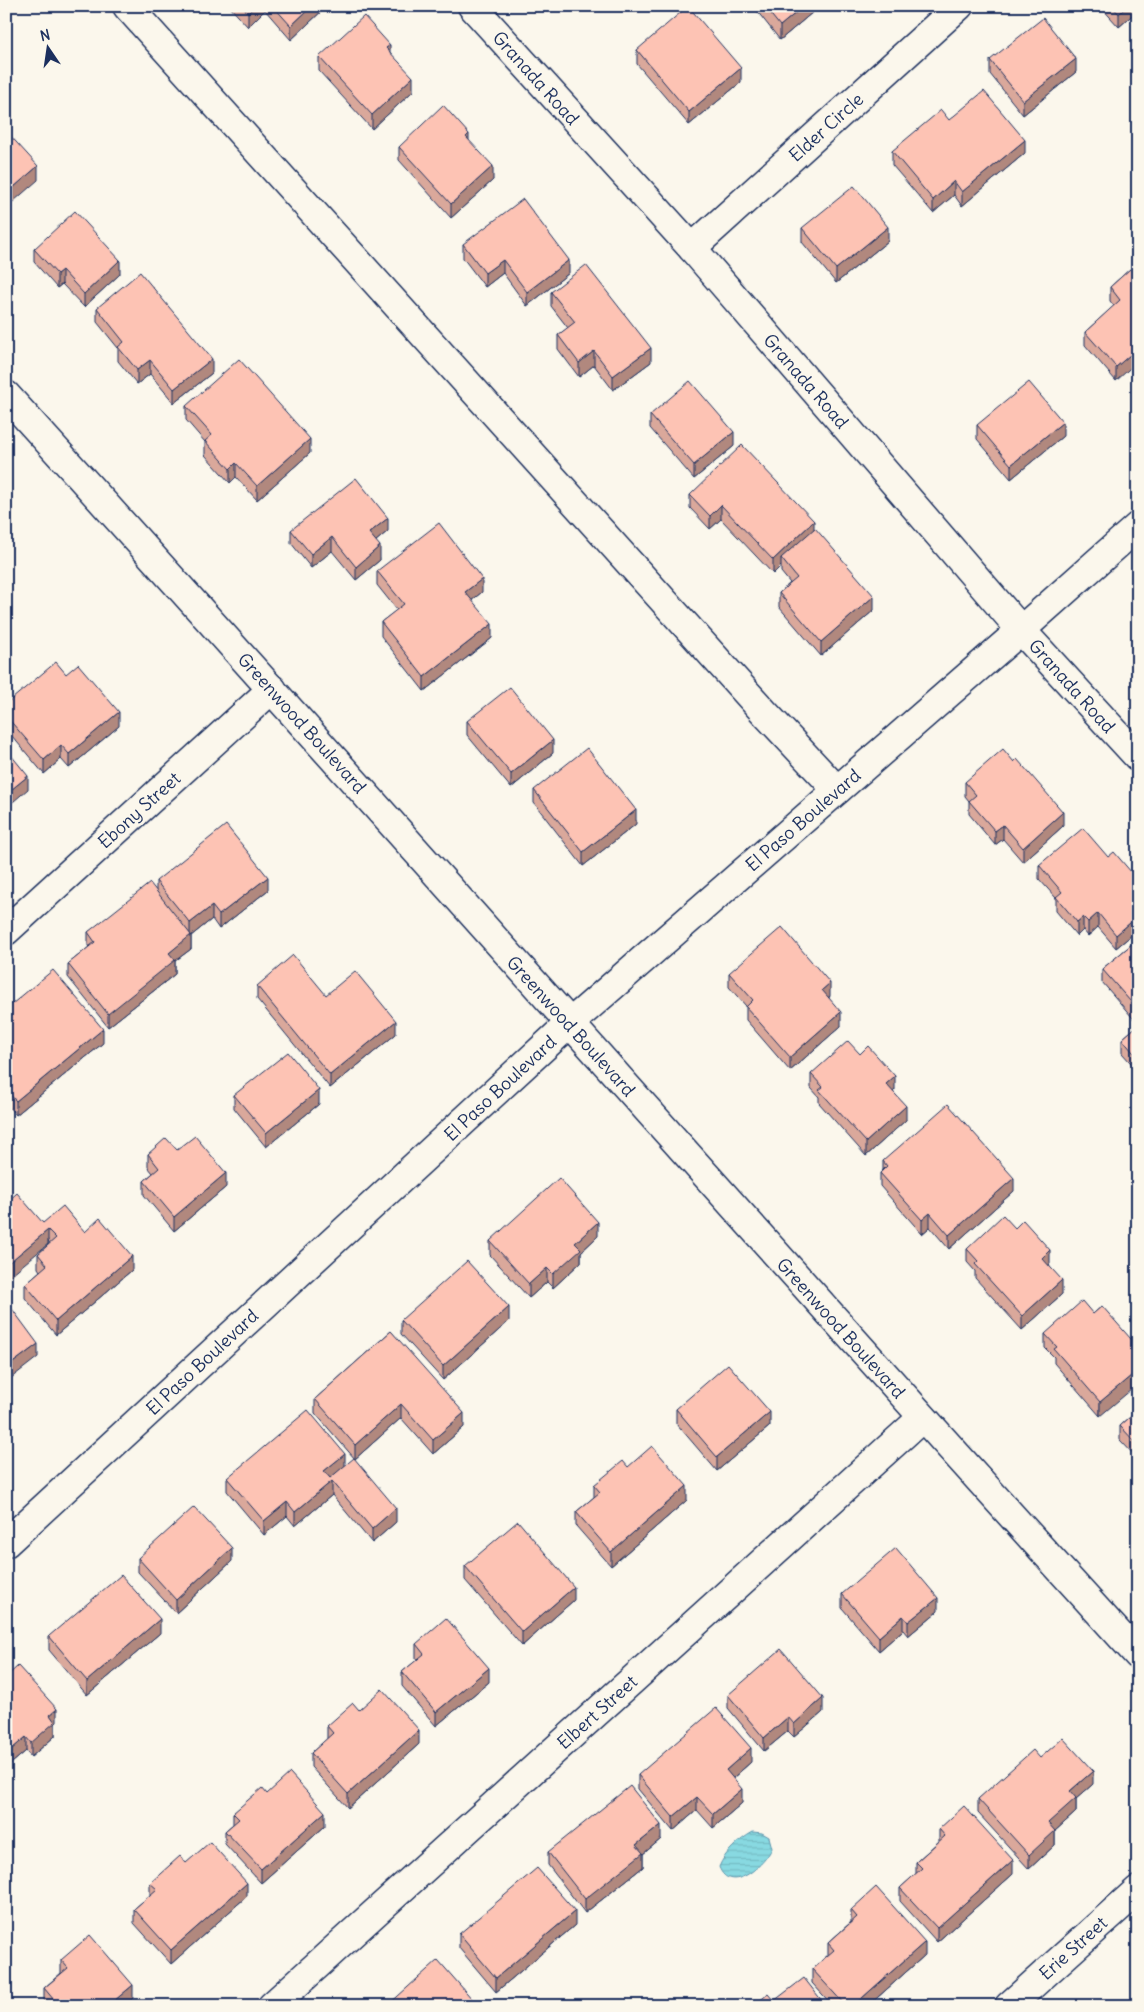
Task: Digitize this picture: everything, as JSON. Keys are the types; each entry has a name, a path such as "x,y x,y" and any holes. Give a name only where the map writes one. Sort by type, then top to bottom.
{"street":[{"path":"127,6 764,712 837,790"},
{"name":"Granada Road","path":"472,6 540,84 692,248 1021,630 1138,757"},
{"name":"Elder Circle","path":"692,248 959,6"},
{"name":"Greenwood Boulevard","path":"6,395 272,689 922,1418 1138,1656"},
{"name":"El Paso Boulevard","path":"6,1543 569,1024 1138,526"},
{"name":"Ebony Street","path":"6,931 272,689"},
{"name":"Elbert Street","path":"272,2006 922,1418"},
{"name":"Erie Street","path":"1008,2006 1138,1890"}],"water":[{"path":"753,1832 762,1833 769,1837 772,1848 755,1869 747,1875 731,1879 724,1875 719,1867 729,1851"}],"building":[{"path":"242,6 255,6 248,13"},
{"path":"273,6 312,6 291,26"},
{"path":"688,6 741,68 689,112 637,50"},
{"path":"764,6 804,6 780,26"},
{"path":"1112,6 1127,6 1119,14"},
{"path":"364,16 390,45 386,48 413,77 372,115 319,57"},
{"path":"1043,18 1076,59 1023,101 990,60"},
{"path":"984,91 1025,140 962,192 954,181 933,200 892,151 941,110 949,120"},
{"path":"443,105 469,134 466,137 493,166 451,204 399,147"},
{"path":"6,131 38,166 6,194"},
{"path":"854,186 888,227 836,269 802,228"},
{"path":"523,199 569,260 527,292 503,260 485,273 463,244"},
{"path":"75,211 120,260 84,294 62,270 57,274 34,249"},
{"path":"586,265 651,348 613,376 594,351 579,363 558,335 575,322 551,292"},
{"path":"1130,269 1138,277 1138,348 1116,367 1085,332 1120,300 1110,287"},
{"path":"140,272 212,359 174,389 150,360 137,370 118,347 124,342 97,308"},
{"path":"239,359 310,439 257,486 236,463 230,469 205,441 212,435 186,406"},
{"path":"690,381 734,432 694,465 650,415"},
{"path":"1029,382 1063,422 1011,465 977,425"},
{"path":"742,445 814,521 773,560 721,505 710,516 690,495"},
{"path":"356,478 388,518 369,533 380,546 356,567 332,537 311,554 291,530"},
{"path":"439,523 482,579 465,592 492,624 424,677 381,622 404,604 377,571"},
{"path":"815,528 874,596 821,642 779,593 797,578 781,558"},
{"path":"56,662 66,674 78,664 119,712 69,754 61,745 44,760 6,716 6,704"},
{"path":"510,687 553,740 511,774 467,721"},
{"path":"587,748 636,810 583,852 534,790"},
{"path":"6,749 28,776 6,794"},
{"path":"1003,749 1014,762 1017,759 1063,812 1023,848 1003,825 995,831 969,801 976,795 965,782"},
{"path":"226,825 268,877 219,915 212,906 190,923 156,881"},
{"path":"1083,828 1108,857 1114,852 1138,880 1138,916 1116,935 1098,913 1088,922 1083,917 1077,922 1056,897 1062,892 1039,865"},
{"path":"150,883 191,935 169,953 175,960 108,1014 68,964 95,942 88,932"},
{"path":"782,927 830,983 822,990 841,1012 790,1057 746,1007 753,1000 729,973"},
{"path":"1138,939 1138,1010 1102,969"},
{"path":"293,955 326,995 355,971 396,1021 330,1075 257,986"},
{"path":"53,970 103,1029 16,1101 6,1090 6,1009"},
{"path":"1138,1025 1138,1058 1122,1039"},
{"path":"848,1041 860,1054 868,1046 895,1076 886,1084 906,1106 866,1142 819,1090 823,1087 811,1074"},
{"path":"288,1052 319,1090 266,1133 234,1095"},
{"path":"948,1104 1014,1178 949,1235 930,1213 922,1220 880,1173 887,1166 883,1161"},
{"path":"195,1136 226,1173 174,1217 144,1181 159,1168 148,1154 166,1138 177,1150"},
{"path":"559,1178 598,1222 575,1243 581,1249 553,1274 547,1268 529,1284 490,1241"},
{"path":"17,1193 43,1223 63,1206 85,1232 100,1218 132,1256 56,1321 25,1284 47,1265 38,1254 56,1238 48,1230 6,1265 6,1203"},
{"path":"1003,1215 1015,1228 1023,1220 1050,1250 1042,1258 1062,1280 1022,1316 975,1264 978,1261 967,1249"},
{"path":"467,1261 509,1307 443,1366 401,1320"},
{"path":"1082,1301 1093,1314 1102,1306 1138,1347 1138,1370 1100,1402 1054,1349 1057,1347 1045,1334"},
{"path":"6,1303 38,1344 6,1368"},
{"path":"391,1331 464,1413 433,1440 401,1404 355,1445 315,1399"},
{"path":"728,1364 770,1412 717,1457 676,1409"},
{"path":"308,1410 345,1454 324,1471 330,1478 354,1458 396,1508 372,1529 332,1481 295,1512 287,1502 264,1521 227,1478"},
{"path":"1138,1410 1138,1445 1120,1426"},
{"path":"652,1446 687,1486 611,1552 576,1512 600,1492 594,1485 623,1461 628,1467"},
{"path":"194,1507 232,1548 176,1600 138,1558"},
{"path":"518,1521 574,1587 522,1632 465,1566"},
{"path":"896,1548 938,1598 908,1622 903,1616 879,1637 842,1594"},
{"path":"121,1575 160,1619 87,1681 49,1636"},
{"path":"446,1618 489,1668 436,1712 402,1672 424,1654 416,1644"},
{"path":"781,1649 823,1698 794,1724 788,1717 764,1738 728,1695"},
{"path":"18,1666 57,1709 50,1715 55,1722 31,1743 26,1737 6,1754 6,1677"},
{"path":"382,1689 419,1730 348,1794 311,1753 333,1733 327,1726 353,1703 359,1710"},
{"path":"716,1708 751,1748 726,1770 742,1789 713,1814 697,1797 673,1817 638,1775"},
{"path":"1063,1738 1093,1771 1070,1791 1076,1798 1048,1823 1055,1831 1029,1855 978,1799 1033,1750 1040,1758"},
{"path":"290,1773 325,1812 261,1869 225,1831 239,1819 233,1813 262,1788 267,1794"},
{"path":"630,1786 661,1825 636,1845 643,1853 585,1899 548,1852"},
{"path":"964,1806 1013,1860 937,1928 900,1888 922,1868 916,1862 945,1836 939,1829"},
{"path":"210,1842 247,1883 171,1950 134,1909 157,1889 150,1883 180,1856 186,1863"},
{"path":"537,1868 575,1911 496,1978 459,1934"},
{"path":"876,1887 925,1942 853,2006 846,2006 812,1969 834,1950 828,1943 857,1917 851,1910"},
{"path":"90,1935 133,1985 108,2006 59,2006 44,1988 68,1968 61,1960"},
{"path":"438,1960 473,2000 466,2006 387,2006"},
{"path":"804,1978 826,2006 753,2006 768,1994 774,2001"},
{"path":"1138,1993 1138,2006 1123,2006"}]}
